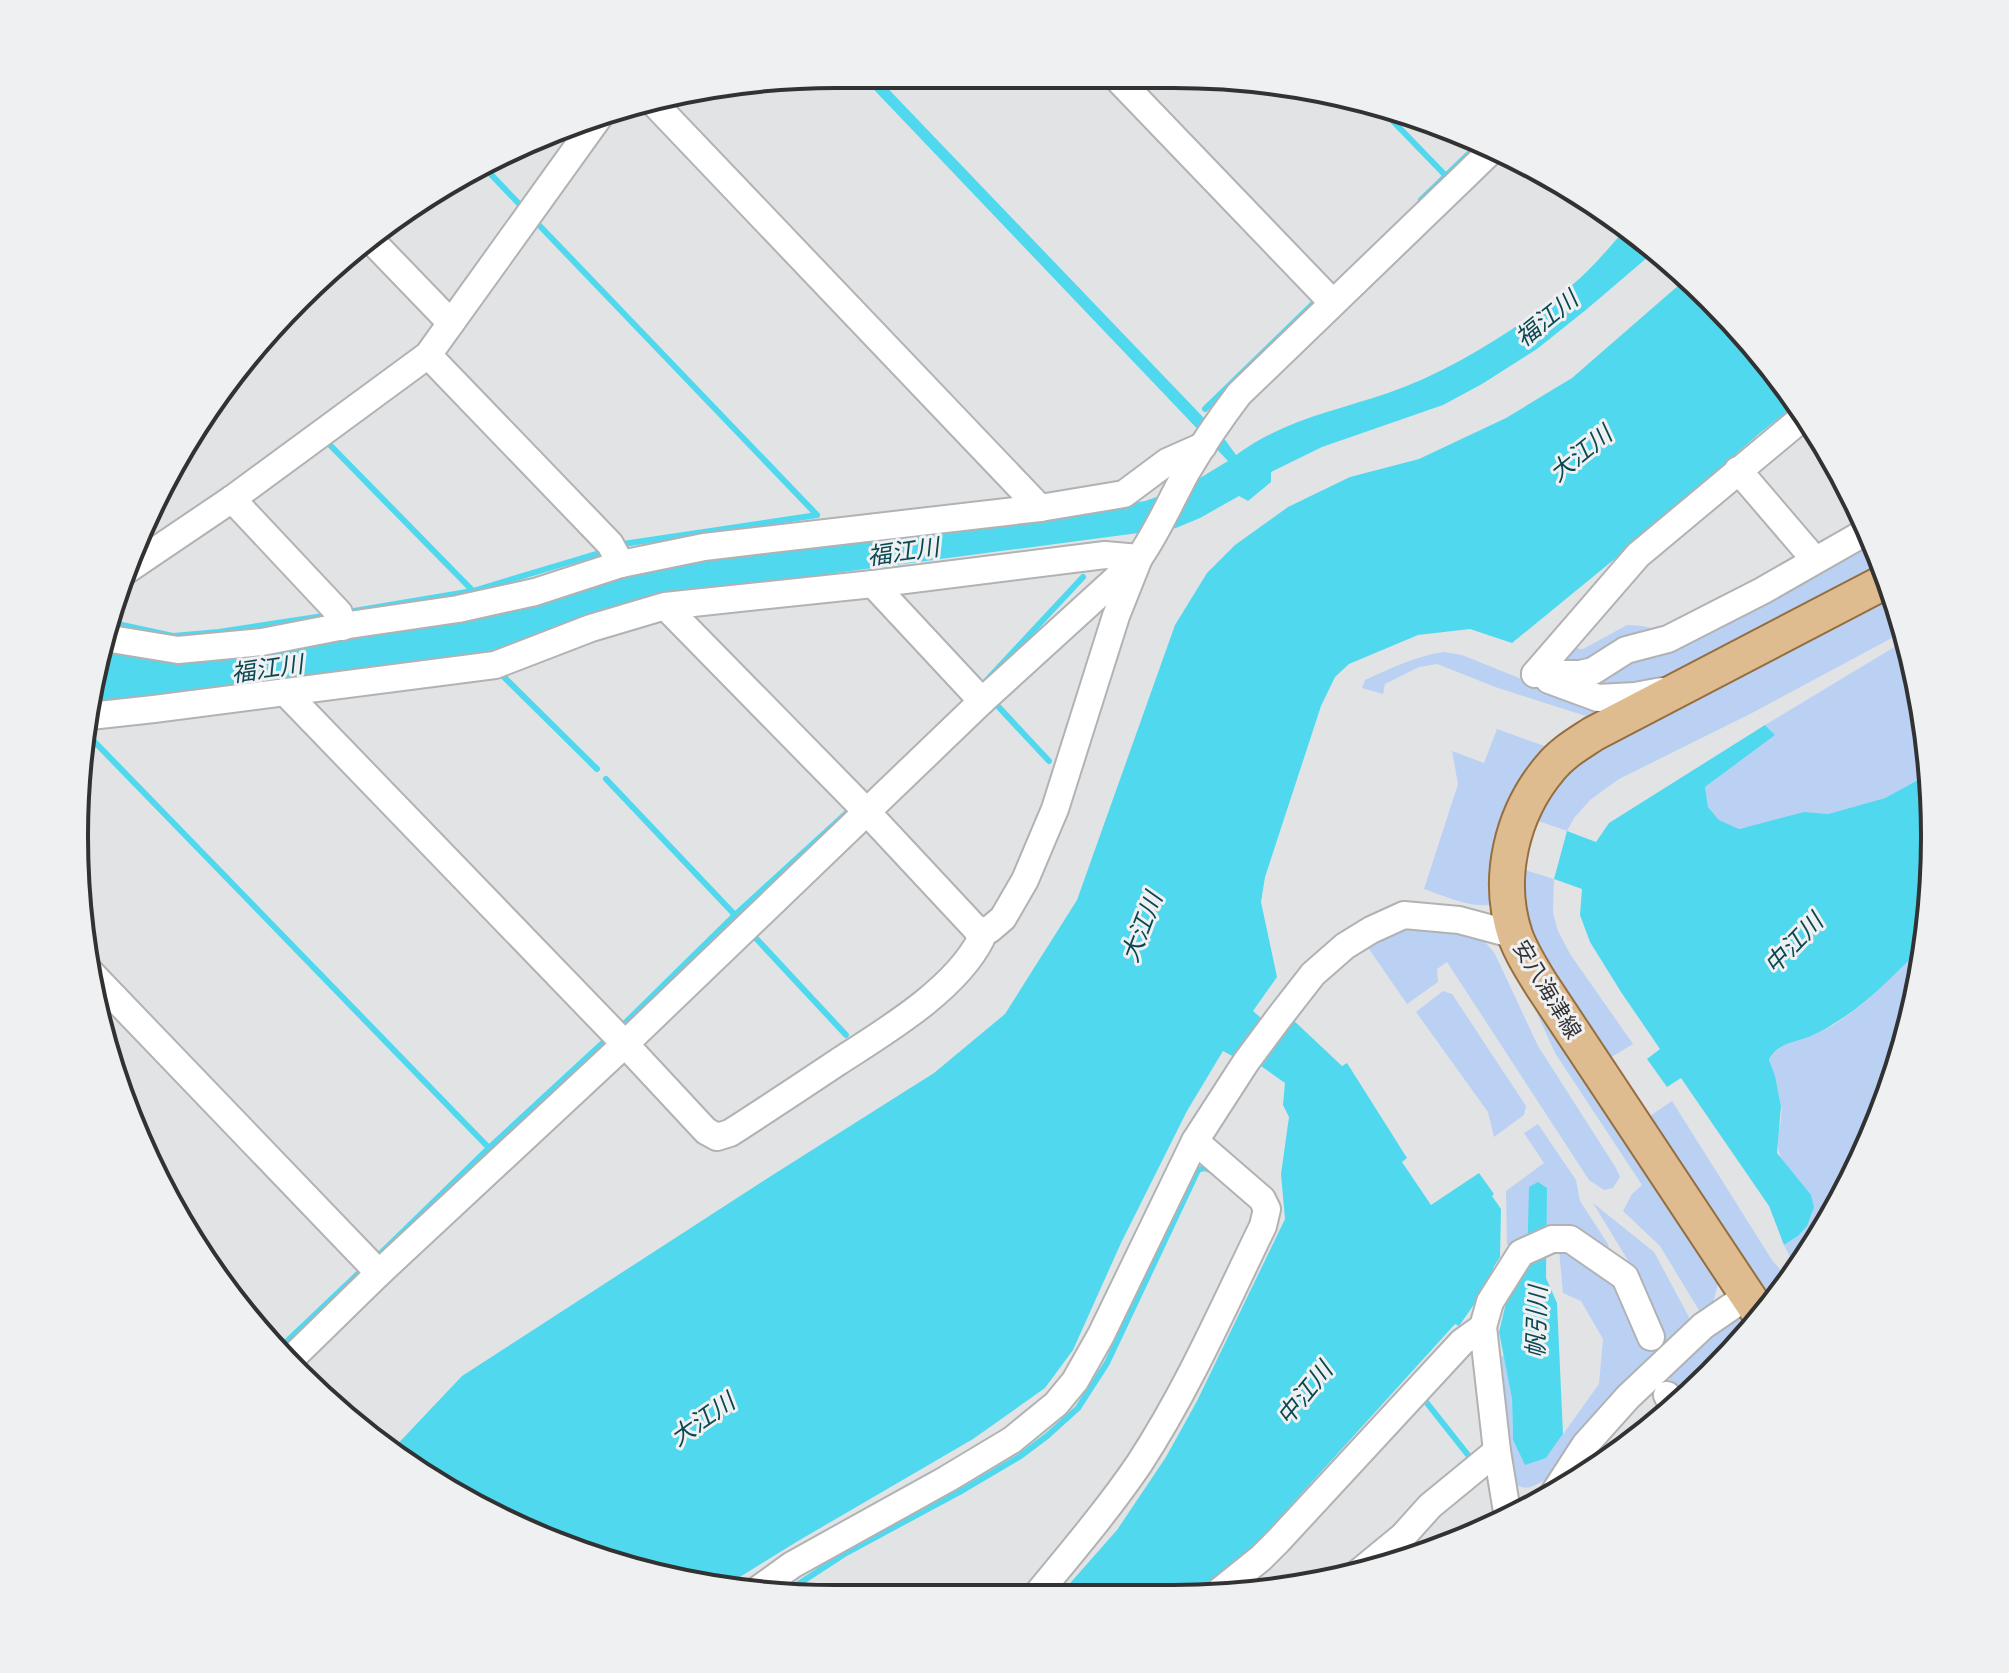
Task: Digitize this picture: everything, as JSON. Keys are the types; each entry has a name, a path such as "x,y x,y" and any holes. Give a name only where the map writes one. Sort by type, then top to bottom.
{"main road":[{"name":"安八海津線","path":"1754,1306 1526,959 1515,935 1509,907 1506,877 1509,853 1516,829 1536,787 1551,766 1570,749 1593,734 1877,586"}],"street":[{"path":"1126,88 1333,303"},
{"path":"660,110 1040,508"},
{"path":"141,561 232,499 428,355 589,130"},
{"path":"977,930 989,930 1003,918 1025,880 1055,809 1116,616 1144,551 1209,437 1239,394 1485,157"},
{"path":"377,246 451,323"},
{"path":"428,355 610,544 621,564"},
{"path":"1535,674 1638,555 1796,423"},
{"path":"115,640 178,650 262,642 458,609 535,592 621,564 704,547 1040,508 1124,494 1167,462 1209,437"},
{"path":"1738,470 1815,560"},
{"path":"232,499 339,613 342,627"},
{"path":"1535,674 1593,671 1626,650 1668,639 1762,591 1858,536"},
{"path":"98,715 495,665 591,628 665,606 1144,551"},
{"path":"296,1354 625,1044 866,811 977,696 1144,551"},
{"path":"873,584 977,696"},
{"path":"285,692 706,1131 717,1137 730,1133 885,1031 933,995 972,957 981,939 977,930 866,811 665,606"},
{"path":"1535,674 1598,698 1635,696 1685,686"},
{"path":"769,1581 792,1565 1012,1440 1056,1404 1075,1381 1101,1335 1195,1141 1278,1019 1313,974 1345,946 1404,915 1459,920 1515,935"},
{"path":"103,985 379,1273"},
{"path":"1045,1585 1101,1517 1139,1463 1185,1385 1263,1226 1267,1209 1262,1199 1195,1141"},
{"path":"1506,1507 1483,1327 1490,1302 1521,1253 1552,1239 1570,1239 1625,1277 1651,1337"},
{"path":"1568,1472 1585,1445 1628,1397 1703,1326 1754,1306"},
{"path":"1231,1582 1278,1541 1462,1342 1483,1327"},
{"path":"1380,1555 1403,1536 1430,1506 1497,1451"}],"shaded area":[{"path":"1859,539 1874,577 1681,678 1604,689 1568,677"},
{"path":"1880,594 1893,637 1750,714 1619,779 1590,800 1567,831 1530,818 1571,762"},
{"path":"1627,625 1656,629 1592,665 1562,662 1576,646 1583,649"},
{"path":"1896,646 1907,690 1918,779 1885,798 1828,814 1804,813 1738,829 1719,820 1708,807 1705,787 1774,735 1765,725"},
{"path":"1444,652 1462,655 1586,705 1624,705 1592,718 1498,688 1437,664 1419,667 1385,684 1383,694 1362,688 1365,680 1384,671"},
{"path":"1497,729 1547,747 1497,903 1479,905 1460,902 1424,889 1458,784 1452,751 1484,763"},
{"path":"1518,868 1554,879 1553,913 1558,931 1570,954 1633,1044 1603,1062 1527,938"},
{"path":"1407,922 1475,936 1495,954 1538,1046 1616,1168 1620,1177 1613,1188 1604,1190 1589,1180 1447,962 1437,969 1438,982 1407,1004 1369,949 1363,949"},
{"path":"1911,959 1895,1030 1864,1123 1821,1211 1791,1258 1784,1245 1798,1236 1784,1163 1778,1148 1781,1105 1769,1061 1781,1047 1833,1025 1870,998"},
{"path":"1514,962 1719,1280 1713,1303 1700,1312 1660,1246 1623,1211 1632,1194 1642,1185 1555,1053"},
{"path":"1443,991 1452,994 1526,1106 1524,1115 1494,1137 1488,1112 1416,1012"},
{"path":"1672,1101 1781,1271 1763,1296 1641,1122"},
{"path":"1538,1124 1576,1180 1580,1201 1608,1244 1610,1255 1528,1240 1507,1245 1506,1191 1544,1163 1524,1133"},
{"path":"1593,1203 1654,1252 1689,1317 1688,1327 1549,1477 1528,1488 1518,1486 1508,1477 1493,1356 1504,1356 1512,1399 1513,1440 1525,1464 1546,1458 1599,1384 1603,1339 1581,1301 1563,1293 1559,1249 1568,1244 1613,1277 1652,1328 1629,1262"},
{"path":"1738,1316 1745,1318 1676,1390 1675,1382 1663,1377"}],"water":[{"name":"福江川","path":"872,88 887,88 1236,455 1290,425 1413,384 1484,347 1572,285 1619,237 1647,258 1537,349 1482,384 1443,405 1322,447 1271,472 1271,482 1248,501 1239,496 1176,528 646,598 498,654 100,705 112,650 141,657 192,659 500,615 626,573 820,543 1145,501 1185,487 1228,461"},
{"name":"大江川","path":"1678,285 1735,343 1788,411 1512,643 1470,629 1418,635 1349,664 1335,677 1321,706 1265,877 1261,902 1277,977 1253,1011 1261,1018 1234,1057 1223,1051 1187,1111 1121,1243 1073,1350 1045,1388 973,1439 737,1579 643,1559 550,1528 462,1485 399,1443 462,1376 934,1073 1005,1014 1077,900 1175,625 1207,573 1235,545 1288,507 1350,477 1419,459 1506,418 1572,378"},
{"name":"中江川","path":"1765,725 1775,735 1705,787 1708,807 1719,820 1739,829 1804,812 1828,814 1885,798 1918,779 1921,836 1911,959 1846,1016 1811,1036 1781,1047 1769,1060 1781,1106 1777,1153 1811,1195 1814,1207 1807,1226 1784,1245 1769,1206 1681,1078 1667,1087 1647,1059 1660,1049 1590,942 1580,915 1582,889 1554,879 1567,831 1596,842 1609,823"},
{"name":"中江川","path":"1291,1018 1342,1066 1347,1063 1407,1158 1402,1162 1431,1205 1479,1173 1501,1209 1500,1257 1493,1268 1500,1277 1482,1293 1459,1326 1455,1324 1253,1547 1216,1583 1068,1585 1117,1530 1166,1457 1197,1401 1285,1219 1281,1174 1289,1117 1283,1105 1285,1083 1261,1066"},
{"name":"帆引川","path":"1538,1182 1547,1188 1546,1278 1557,1303 1563,1434 1546,1458 1525,1465 1513,1440 1512,1399 1499,1332 1506,1303 1499,1300 1506,1286 1513,1292 1527,1269 1529,1187"}],"waterway":[{"path":"1394,122 1446,176"},
{"path":"1421,200 1472,151"},
{"path":"490,173 523,208"},
{"path":"537,223 817,515"},
{"path":"1205,409 1317,300"},
{"path":"328,443 473,591"},
{"path":"623,544 817,515"},
{"path":"354,611 473,591 606,551"},
{"path":"987,680 1083,577"},
{"path":"120,624 173,636 330,615"},
{"path":"503,676 597,769"},
{"path":"994,702 1049,761"},
{"path":"94,741 489,1148"},
{"path":"606,779 735,915"},
{"path":"620,1028 735,915 851,809"},
{"path":"752,934 846,1035"},
{"path":"378,1256 607,1039"},
{"path":"799,1583 846,1553 1019,1457 1078,1408 1107,1363 1198,1170 1213,1171"},
{"path":"286,1343 361,1271"},
{"path":"1423,1398 1472,1460"}]}
